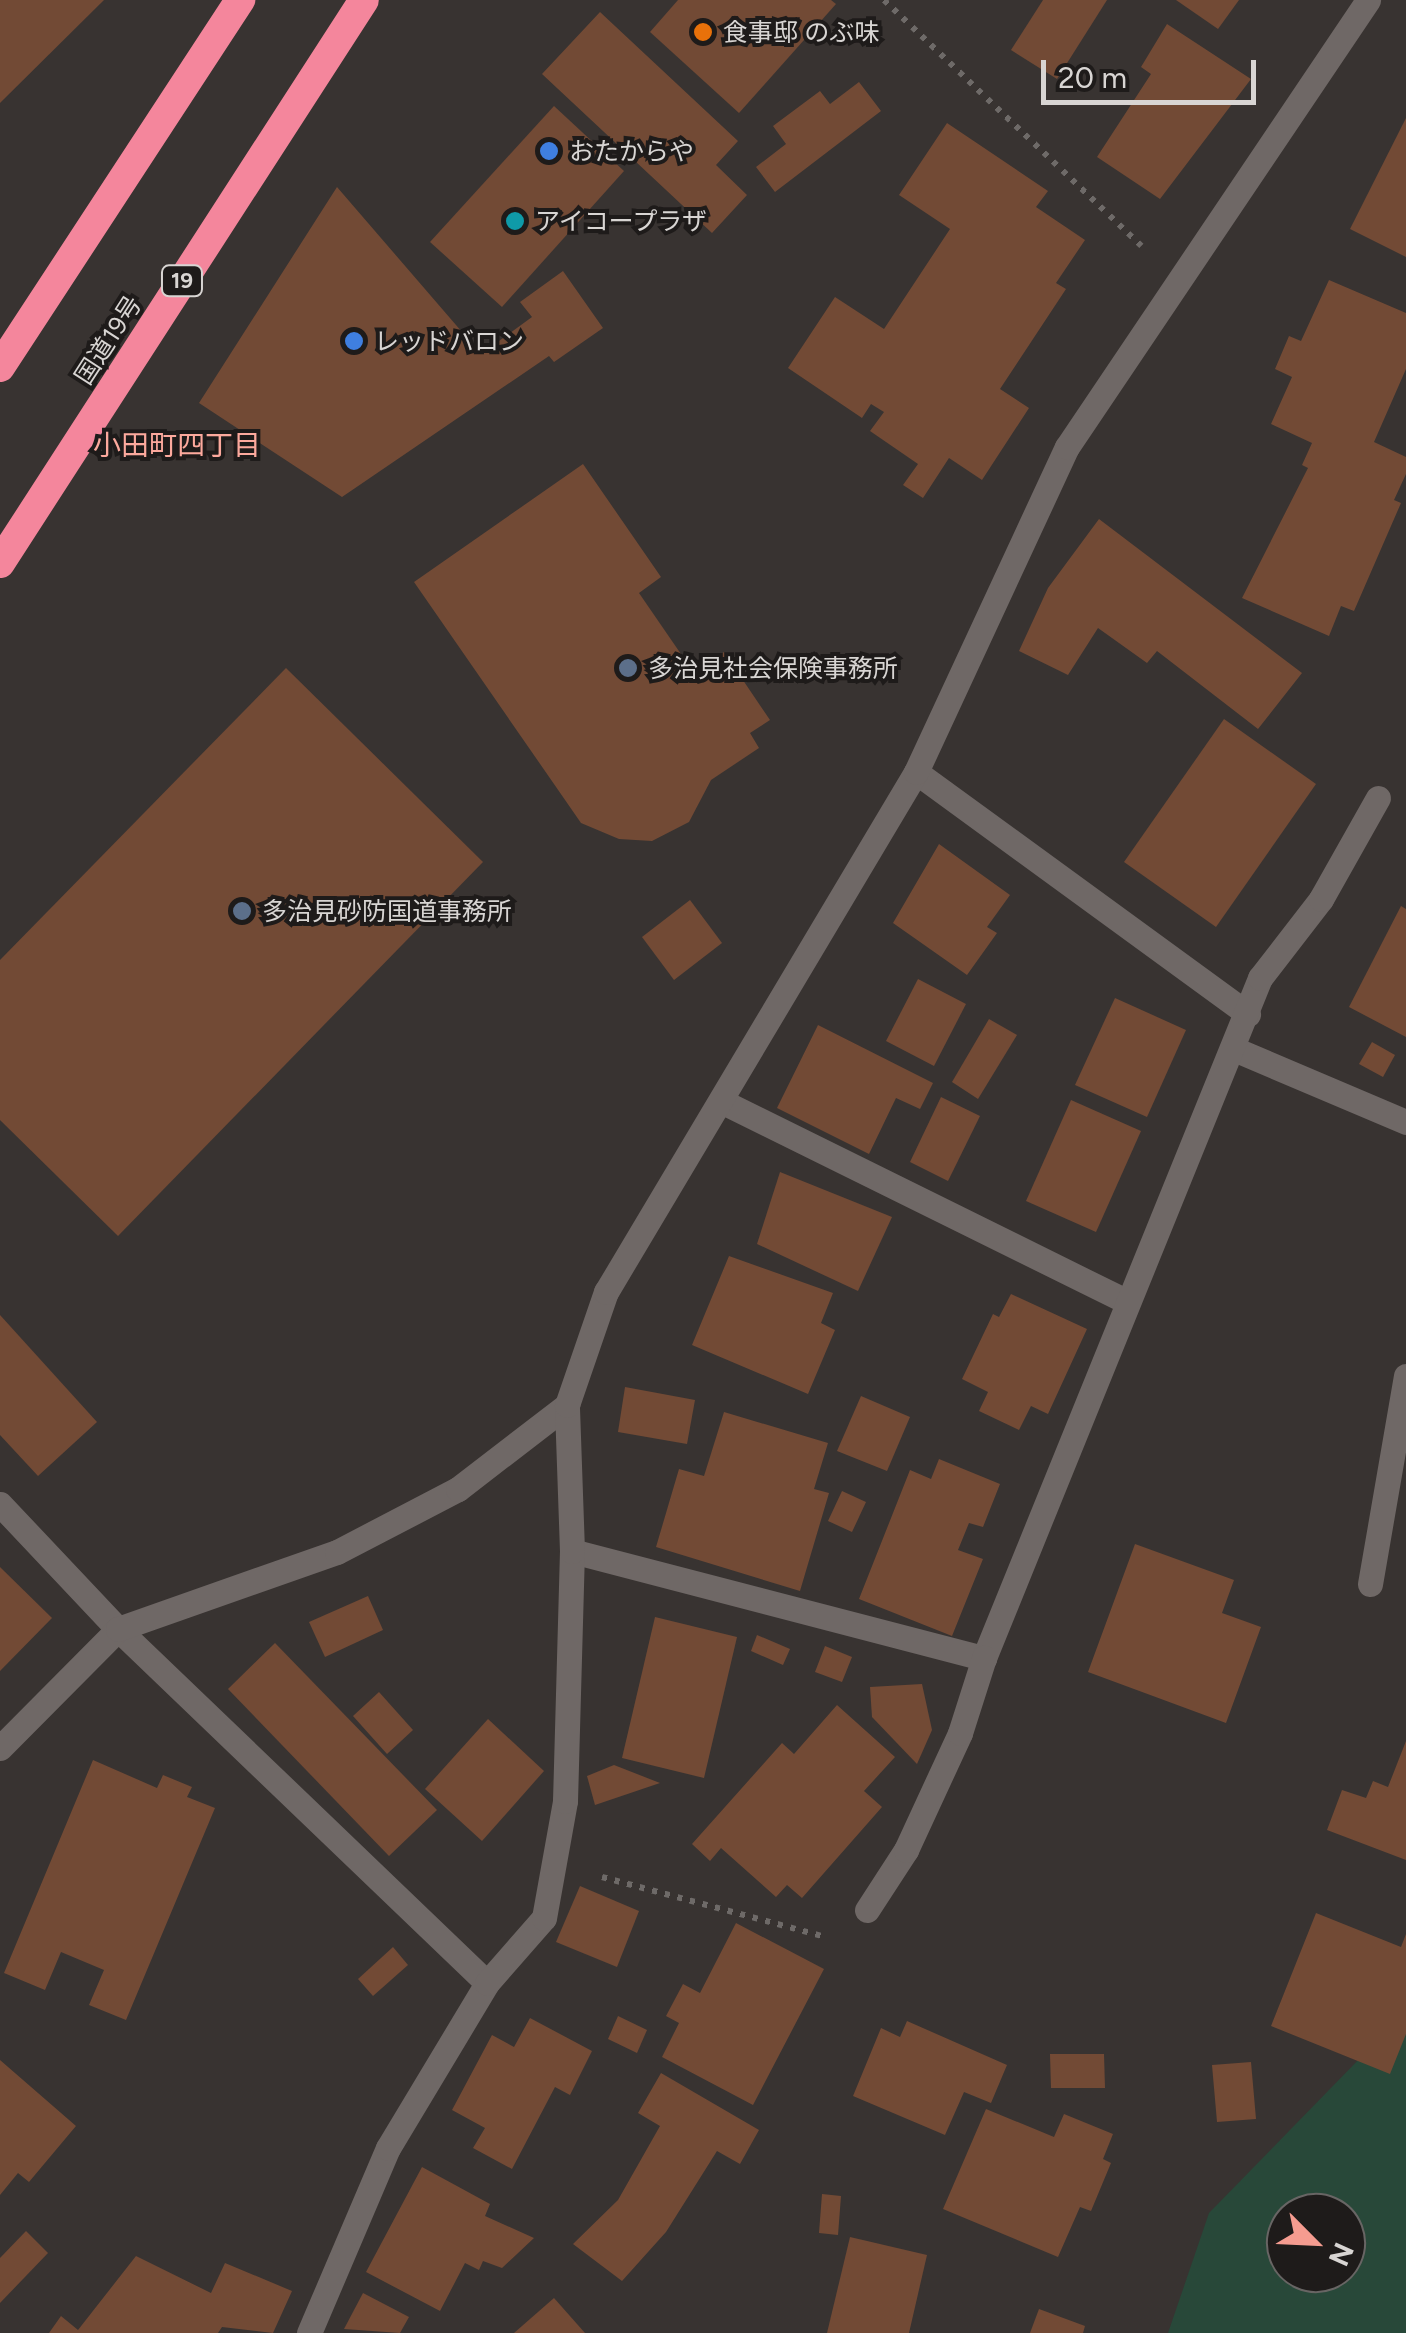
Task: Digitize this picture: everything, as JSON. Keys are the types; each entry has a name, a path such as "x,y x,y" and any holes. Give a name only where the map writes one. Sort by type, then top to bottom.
{"highway":[{"path":"0,367 240,0"},
{"name":"国道19号","path":"0,562 364,0"}],"street":[{"path":"309,2333 388,2148 487,1982 544,1918 565,1801 572,1550 567,1405 606,1292 723,1102 916,772 1067,447 1368,0"},
{"path":"916,772 1248,1014"},
{"path":"868,1910 906,1850 960,1733 984,1658 1260,978 1321,900 1378,798"},
{"path":"1234,1049 1406,1122"},
{"path":"723,1102 1128,1302"},
{"path":"1370,1584 1406,1376"},
{"path":"0,1748 118,1630 337,1552 458,1489 567,1405"},
{"path":"0,1504 118,1630 487,1982"},
{"path":"572,1550 984,1658"}],"path":[{"path":"884,0 1178,281"},
{"path":"554,1864 831,1938 868,1910"}],"green space":[{"path":"1406,2011 1406,2333 1168,2333 1209,2213"}],"building":[{"path":"0,0 104,0 0,103"},
{"path":"678,0 831,0 836,4 739,113 650,32"},
{"path":"1043,0 1107,0 1057,79 1011,50"},
{"path":"1176,0 1239,0 1218,29"},
{"path":"600,12 738,141 716,165 747,195 712,233 542,74"},
{"path":"1167,24 1251,79 1160,199 1097,157 1151,74 1141,67"},
{"path":"859,82 881,111 775,192 756,167 786,144 773,126 820,91 830,104"},
{"name":"アイコープラザ","path":"554,106 624,171 502,307 430,242"},
{"path":"1406,118 1406,257 1350,229"},
{"path":"947,123 1048,191 1036,207 1085,240 1056,283 1066,289 1000,389 1029,408 982,480 949,458 923,498 903,485 918,464 870,431 884,412 871,404 862,418 788,368 835,297 884,329 950,229 899,195"},
{"name":"レッドバロン","path":"337,187 481,354 532,317 520,302 563,271 603,328 554,362 549,356 342,497 199,403"},
{"path":"1329,280 1406,313 1406,369 1374,442 1406,457 1406,474 1394,500 1401,503 1354,611 1341,606 1329,636 1242,598 1308,468 1302,465 1312,443 1271,424 1292,377 1275,369 1289,336 1301,341"},
{"path":"583,464 661,577 639,593 694,673 724,652 770,720 750,733 759,748 711,780 689,822 652,841 619,839 581,823 414,582"},
{"path":"1099,519 1302,673 1258,729 1157,651 1147,663 1098,628 1068,675 1019,651 1048,588"},
{"name":"多治見砂防国道事務所","path":"286,668 483,862 118,1236 0,1120 0,960"},
{"path":"1224,719 1316,784 1216,927 1124,862"},
{"path":"939,844 1010,895 987,927 997,933 967,975 893,923"},
{"path":"690,900 722,943 674,980 642,937"},
{"path":"1401,906 1406,909 1406,1037 1349,1007"},
{"path":"918,979 966,1004 934,1066 886,1041"},
{"path":"1115,998 1186,1030 1147,1117 1075,1085"},
{"path":"989,1019 1017,1035 978,1099 952,1082"},
{"path":"818,1025 933,1083 920,1109 896,1098 869,1154 777,1108"},
{"path":"1372,1042 1395,1055 1383,1077 1359,1064"},
{"path":"941,1097 980,1116 948,1181 910,1162"},
{"path":"1071,1100 1141,1131 1096,1232 1026,1201"},
{"path":"780,1172 892,1217 858,1291 757,1244"},
{"path":"729,1256 833,1293 821,1323 835,1330 808,1394 692,1345"},
{"path":"1011,1294 1087,1329 1048,1414 1031,1406 1019,1430 979,1411 988,1392 962,1379 993,1314 999,1317"},
{"path":"0,1315 97,1422 38,1476 0,1435"},
{"path":"625,1387 695,1400 687,1444 618,1432"},
{"path":"861,1396 910,1417 887,1471 837,1451"},
{"path":"724,1412 828,1443 814,1489 829,1493 800,1591 656,1547 679,1469 704,1476"},
{"path":"939,1459 1000,1484 983,1527 969,1523 958,1550 983,1559 952,1636 859,1599 910,1470 931,1479"},
{"path":"842,1491 866,1502 852,1532 828,1521"},
{"path":"1135,1544 1234,1580 1222,1613 1261,1627 1226,1723 1088,1672"},
{"path":"0,1567 52,1618 0,1671"},
{"path":"368,1596 383,1630 325,1657 309,1622"},
{"path":"655,1617 737,1637 704,1778 622,1758"},
{"path":"757,1635 790,1649 783,1665 751,1651"},
{"path":"275,1643 437,1810 389,1856 228,1689"},
{"path":"825,1646 852,1657 842,1682 815,1672"},
{"path":"922,1684 932,1730 917,1764 872,1717 870,1687"},
{"path":"379,1692 413,1730 387,1754 353,1716"},
{"path":"837,1705 895,1757 864,1791 882,1807 802,1898 787,1885 776,1897 721,1848 710,1861 692,1844 782,1743 794,1754"},
{"path":"488,1719 544,1771 482,1841 425,1789"},
{"path":"1406,1741 1406,1860 1327,1830 1342,1790 1366,1798 1373,1781 1388,1787"},
{"path":"93,1760 157,1788 163,1775 192,1787 187,1797 215,1808 126,2020 89,2005 104,1970 61,1952 45,1990 4,1973"},
{"path":"614,1765 660,1783 595,1805 587,1776"},
{"path":"580,1886 639,1911 617,1967 556,1942"},
{"path":"1316,1913 1401,1947 1406,1934 1406,2034 1390,2074 1271,2026"},
{"path":"736,1923 824,1969 753,2105 662,2057 679,2023 666,2016 683,1984 700,1993"},
{"path":"393,1947 408,1965 373,1996 358,1979"},
{"path":"618,2016 647,2030 637,2053 608,2039"},
{"path":"530,2018 592,2051 570,2095 555,2087 512,2169 473,2148 485,2128 452,2110 492,2035 514,2047"},
{"path":"907,2021 1007,2065 991,2103 964,2092 945,2135 853,2096 881,2028 900,2037"},
{"path":"1050,2054 1104,2054 1105,2088 1051,2088"},
{"path":"0,2060 76,2126 29,2182 18,2173 0,2195"},
{"path":"1251,2062 1256,2119 1217,2122 1212,2065"},
{"path":"661,2073 759,2130 740,2164 717,2151 666,2232 622,2281 573,2244 618,2200 660,2126 638,2113"},
{"path":"986,2109 1054,2137 1064,2114 1113,2134 1103,2159 1111,2163 1091,2211 1080,2207 1058,2257 943,2209"},
{"path":"422,2167 490,2204 485,2216 534,2238 502,2268 483,2261 479,2270 465,2263 440,2311 366,2272"},
{"path":"822,2194 841,2196 838,2235 819,2233"},
{"path":"26,2231 48,2253 0,2303 0,2258"},
{"path":"850,2237 927,2255 909,2333 827,2333"},
{"path":"136,2256 211,2293 225,2263 292,2291 273,2333 222,2327 218,2333 49,2333 61,2316 78,2330"},
{"path":"363,2293 409,2317 400,2333 344,2329"},
{"path":"554,2298 585,2333 514,2333"},
{"path":"1039,2309 1085,2326 1083,2333 1030,2333"}],"place":[{"name":"食事邸 のぶ味","path":"703,32"},
{"name":"おたからや","path":"549,151"},
{"name":"アイコープラザ","path":"515,221"},
{"name":"レッドバロン","path":"354,341"},
{"name":"多治見社会保険事務所","path":"628,668"},
{"name":"多治見砂防国道事務所","path":"242,911"}],"district":[{"name":"小田町四丁目","path":"177,445"}]}
